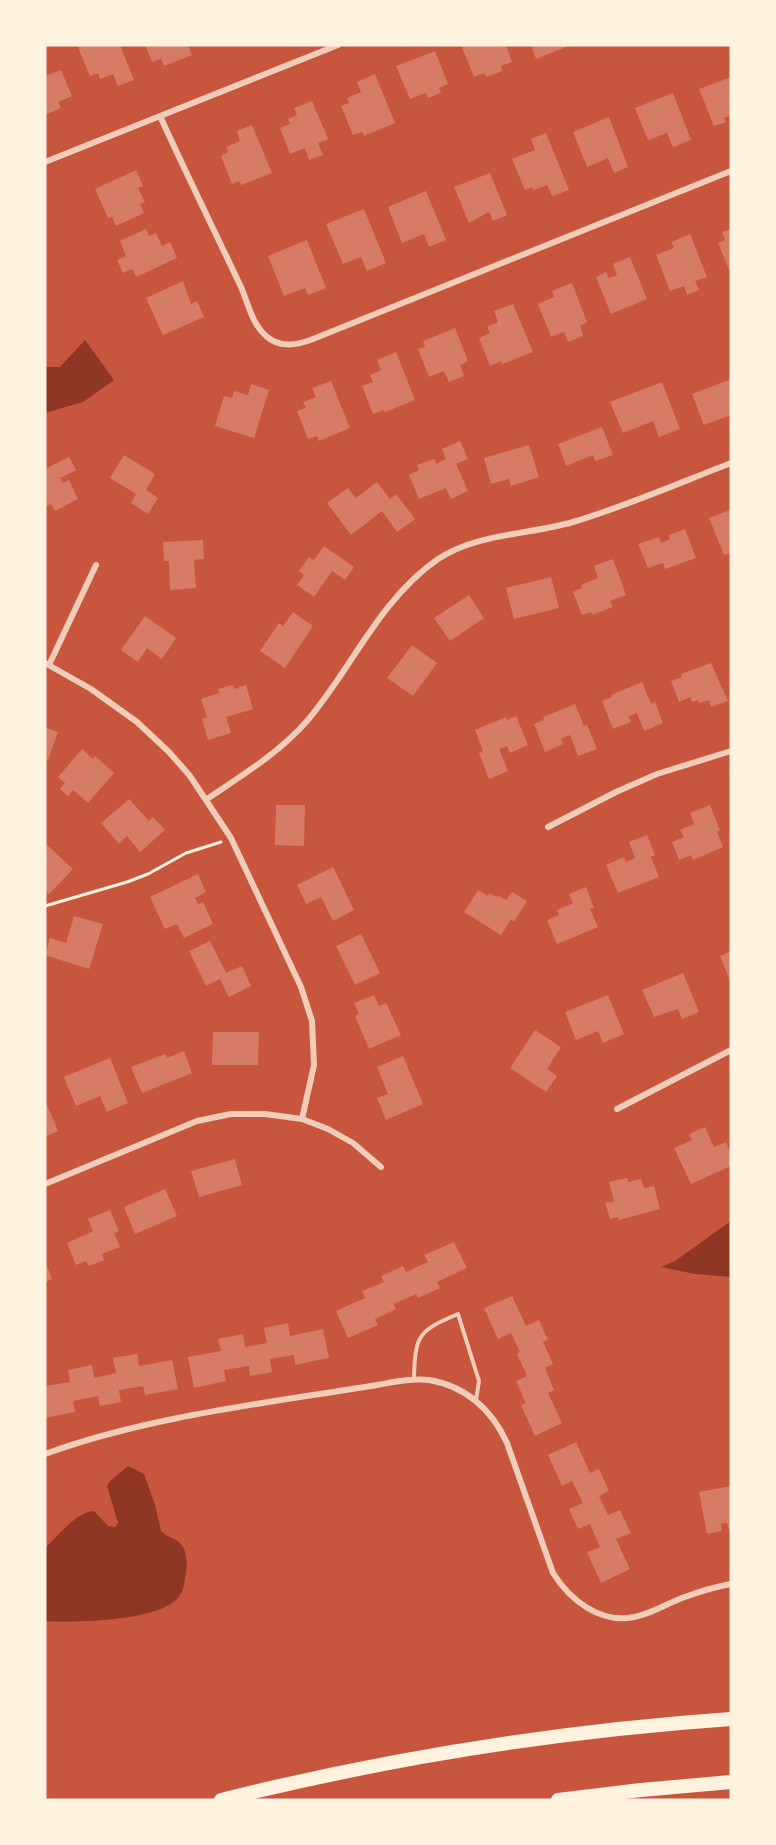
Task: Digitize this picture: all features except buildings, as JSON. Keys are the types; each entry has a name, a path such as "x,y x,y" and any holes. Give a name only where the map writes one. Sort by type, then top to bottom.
{"highway":[{"path":"221,1800 324,1776 467,1750 616,1729 731,1719"},
{"path":"558,1800 731,1782"}],"street":[{"path":"45,162 338,45"},
{"path":"160,116 259,328 267,337 288,345 300,344 313,339 731,171"},
{"path":"207,799 264,759 306,722 390,603 419,574 440,558 476,543 574,522 731,463"},
{"path":"96,565 47,664 91,689 137,722 169,752 207,799 231,838 302,987 312,1021 314,1065 302,1119"},
{"path":"548,827 657,774 731,752"},
{"path":"616,1109 731,1050"},
{"path":"45,1184 197,1121 231,1114 265,1114 302,1119 328,1129 353,1143 381,1167"},
{"path":"45,1454 93,1438 194,1416 414,1380 429,1380 462,1391 476,1400 499,1425 553,1574 573,1599 597,1612 620,1618 633,1618 680,1598 731,1584"}],"lane":[{"path":"414,1380 414,1354 417,1342 428,1328 458,1314 479,1381 476,1400"}],"path":[{"path":"45,906 127,882 186,854 231,838"}],"shaded area":[{"path":"85,340 114,380 83,402 45,413 45,367 60,367"},
{"path":"731,1221 731,1277 695,1274 661,1267 675,1261"},
{"path":"128,1466 144,1474 161,1531 178,1542 185,1551 187,1567 181,1593 176,1600 165,1607 133,1616 94,1621 45,1621 45,1548 61,1531 87,1512 94,1511 108,1526 115,1527 118,1523 107,1486"}]}
